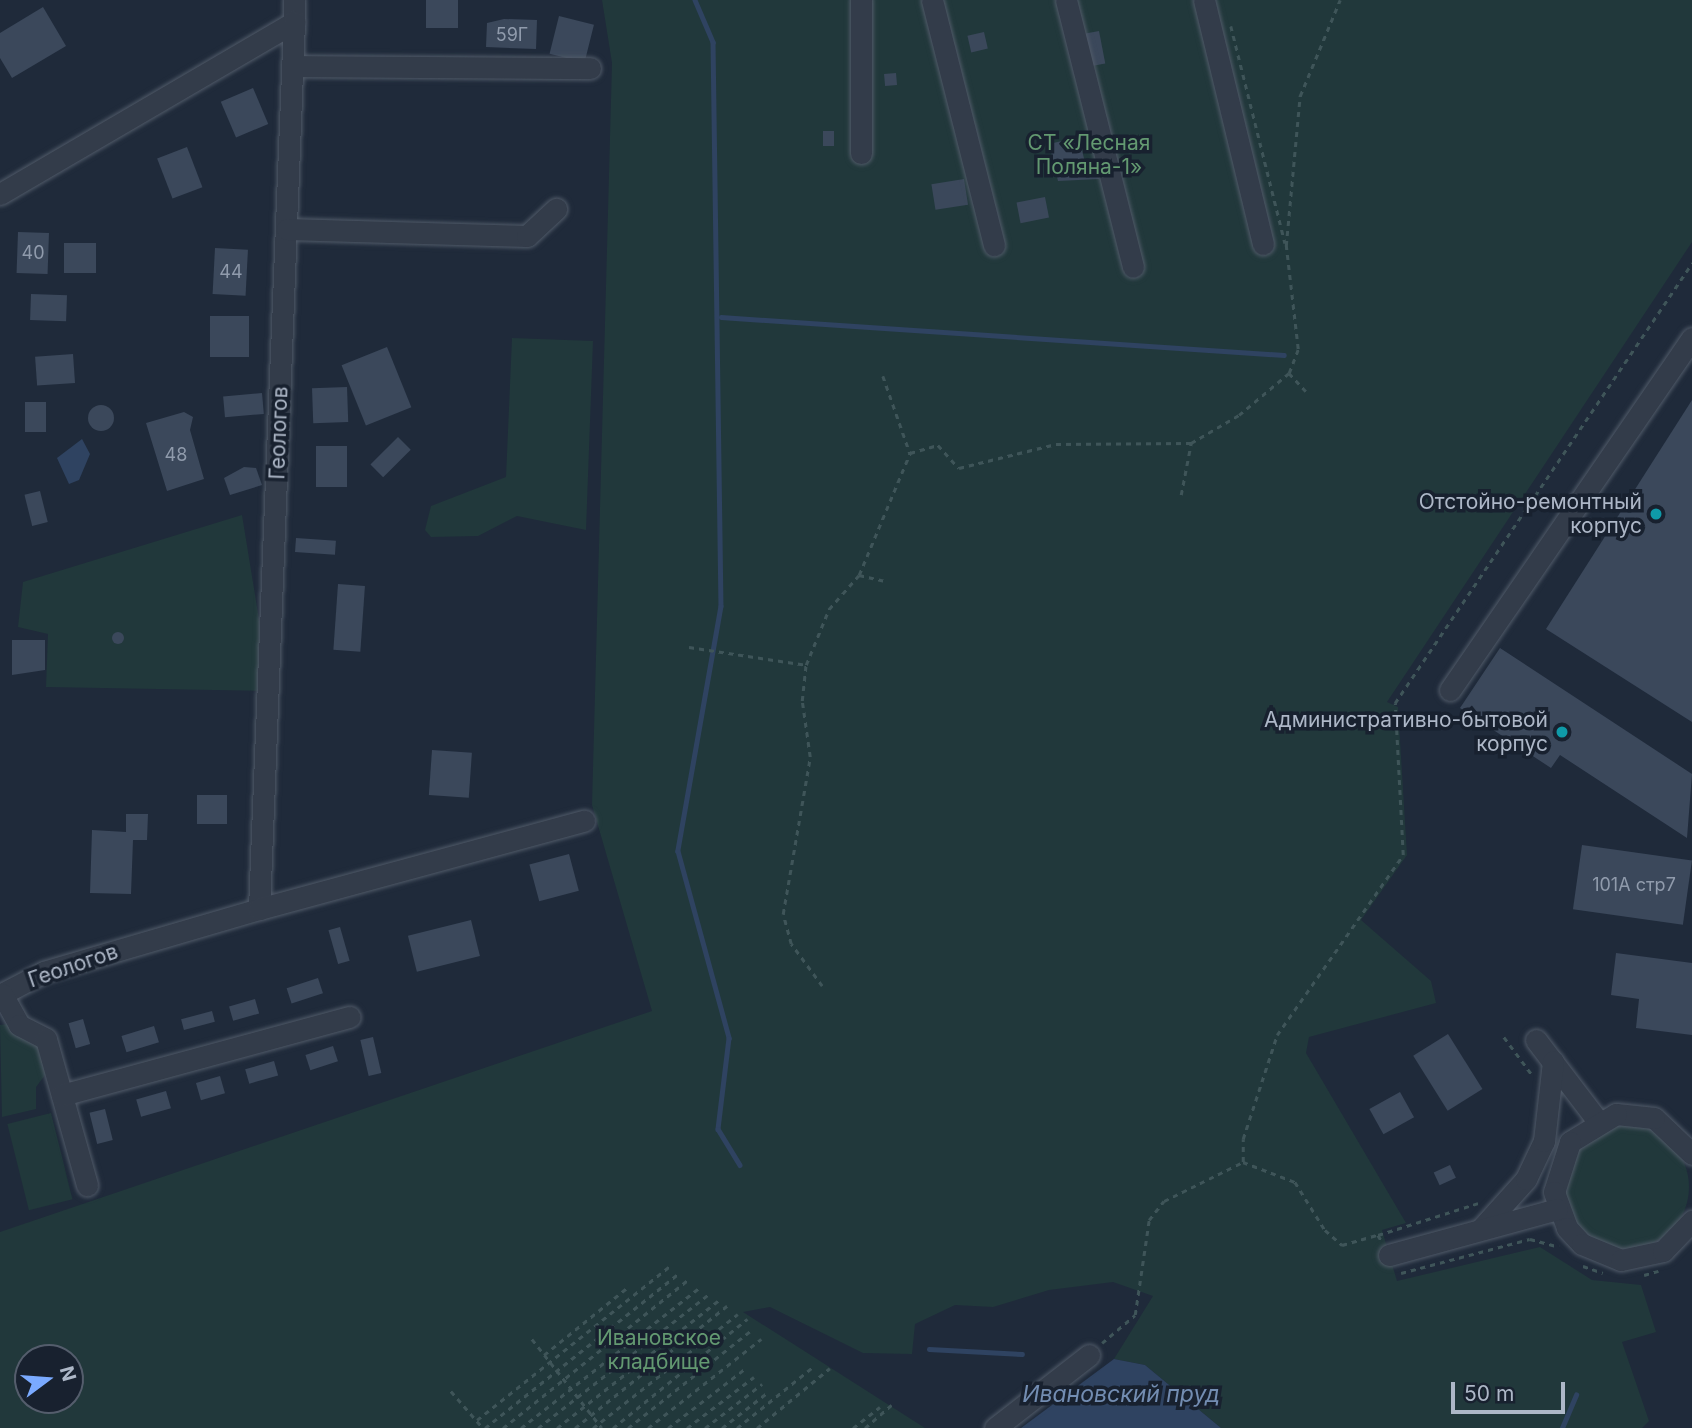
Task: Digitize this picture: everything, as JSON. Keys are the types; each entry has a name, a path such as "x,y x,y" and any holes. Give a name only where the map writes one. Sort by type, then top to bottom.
{"street":[{"name":"Геологов","path":"1,995 44,972 259,909 294,0"},
{"path":"861,0 861,153"},
{"path":"932,0 994,245"},
{"path":"1066,0 1133,267"},
{"path":"1204,0 1263,244"},
{"path":"0,194 293,22"},
{"path":"293,66 590,68"},
{"path":"287,229 527,236 556,209"},
{"path":"1450,690 1692,338"},
{"path":"259,909 584,821"},
{"path":"1,995 19,1026 46,1039 87,1185"},
{"path":"62,1095 350,1017"},
{"path":"1536,1040 1597,1120"},
{"path":"1481,1229 1525,1179 1544,1141 1553,1062"},
{"path":"1692,1154 1654,1118 1625,1114 1597,1120 1560,1157 1558,1209 1582,1244 1621,1260 1663,1251 1692,1221"},
{"path":"1395,1264 1481,1229 1558,1209"},
{"path":"995,1428 1089,1355"}],"path":[{"path":"1286,246 1300,96 1340,0"},
{"path":"910,453 938,445 959,468 1056,444 1191,443 1239,415 1289,373 1298,349 1286,246 1231,26"},
{"path":"1243,1162 1243,1139 1277,1035 1402,855 1395,703 1692,263"},
{"path":"1289,373 1306,391"},
{"path":"822,986 791,944 783,914 810,757 802,701 806,665 829,609 859,575 910,453 883,376"},
{"path":"1181,495 1191,443"},
{"path":"859,575 886,581"},
{"path":"689,647 806,665"},
{"path":"1504,1037 1536,1087"},
{"path":"1089,1355 1135,1315 1149,1220 1164,1201 1243,1162 1295,1182 1325,1230 1342,1245 1485,1200"},
{"path":"1378,1234 1395,1264 1530,1239 1562,1249"},
{"path":"477,1420 669,1267"},
{"path":"451,1391 484,1428 677,1275"},
{"path":"503,1428 688,1280"},
{"path":"544,1355 628,1287"},
{"path":"521,1428 700,1287"},
{"path":"538,1428 710,1293"},
{"path":"557,1428 719,1300"},
{"path":"575,1428 727,1306"},
{"path":"593,1428 738,1314"},
{"path":"613,1428 747,1319"},
{"path":"628,1428 753,1329"},
{"path":"532,1339 602,1428"},
{"path":"648,1428 761,1339"},
{"path":"737,1428 813,1367"},
{"path":"668,1428 747,1368"},
{"path":"757,1428 830,1368"},
{"path":"687,1428 754,1377"},
{"path":"705,1428 762,1384"},
{"path":"722,1428 768,1392"},
{"path":"864,1428 891,1405"},
{"path":"853,1428 880,1407"}],"green space":[{"path":"602,0 1692,0 1692,242 1387,702 1398,707 1407,855 1361,920 1431,981 1436,1003 1309,1037 1306,1053 1406,1223 1382,1230 1397,1281 1540,1247 1592,1280 1641,1285 1656,1332 1622,1342 1649,1421 1642,1428 1221,1428 1145,1365 1114,1359 1153,1296 1113,1282 1049,1290 993,1307 955,1305 915,1324 912,1354 863,1353 770,1307 743,1312 925,1428 0,1428 0,1232 652,1011 592,805 612,63"},
{"path":"512,338 593,341 586,530 517,516 478,536 431,537 425,530 431,506 506,477"},
{"path":"242,515 262,638 263,691 46,687 48,634 18,627 23,582"},
{"path":"8,1024 16,1036 40,1041 46,1074 36,1087 36,1109 2,1117 0,1025"},
{"path":"51,1113 73,1199 29,1210 7,1124"},
{"path":"1627,1125 1651,1130 1671,1143 1684,1163 1689,1187 1684,1211 1671,1231 1651,1244 1627,1249 1603,1244 1583,1231 1570,1211 1565,1187 1570,1163 1583,1143 1603,1130"}],"water":[{"path":"82,439 90,454 79,480 69,484 57,458"},
{"name":"Ивановский пруд","path":"1114,1359 1145,1365 1221,1428 1021,1428"}],"building":[{"path":"426,0 458,0 458,28 426,28"},
{"path":"43,7 66,46 12,78 0,58 0,33"},
{"path":"559,16 594,25 584,63 550,54"},
{"path":"504,19 537,20 536,49 486,47 487,23"},
{"path":"1099,31 1105,63 1091,66 1084,34"},
{"path":"984,32 988,49 971,52 967,36"},
{"path":"896,73 897,85 885,86 884,74"},
{"path":"253,88 268,124 236,138 221,102"},
{"path":"823,131 834,131 834,146 823,146"},
{"path":"1079,137 1086,167 1095,165 1099,179 1058,181 1049,144"},
{"path":"187,147 202,187 173,199 157,158"},
{"path":"964,179 968,205 935,210 931,184"},
{"path":"1045,197 1049,218 1021,223 1017,203"},
{"path":"18,232 49,233 48,274 17,273"},
{"path":"64,243 96,243 96,273 64,273"},
{"path":"215,248 248,250 246,296 213,294"},
{"path":"31,294 67,295 66,321 30,320"},
{"path":"210,316 249,316 249,357 210,357"},
{"path":"387,347 411,407 366,426 342,365"},
{"path":"73,354 75,383 37,386 35,357"},
{"path":"347,387 348,422 313,423 312,388"},
{"path":"262,393 264,414 225,417 223,396"},
{"name":"Отстойно-ремонтный корпус","path":"1692,400 1692,722 1546,629"},
{"path":"25,402 46,402 46,432 25,432"},
{"path":"101,405 110,409 114,418 110,427 101,431 92,427 88,418 92,409"},
{"path":"184,412 193,417 190,430 204,479 167,491 146,423"},
{"path":"398,437 411,450 383,477 370,465"},
{"path":"316,446 347,446 347,487 316,487"},
{"path":"244,467 256,468 262,485 230,495 224,478"},
{"path":"40,491 48,522 32,526 24,495"},
{"path":"296,538 336,541 335,555 295,552"},
{"path":"338,584 365,586 360,652 333,650"},
{"path":"113,633 123,633 123,643 113,643"},
{"path":"12,640 45,640 45,670 12,675"},
{"name":"Административно-бытовой корпус","path":"1500,648 1692,774 1687,838 1560,755 1551,768 1460,708"},
{"path":"432,750 472,753 469,798 429,795"},
{"path":"197,795 227,795 227,824 197,824"},
{"path":"126,814 148,814 147,840 133,840 131,894 90,893 92,830 126,832"},
{"path":"1582,845 1692,860 1683,925 1573,909"},
{"path":"569,854 579,891 539,901 529,865"},
{"path":"471,920 480,956 417,972 408,936"},
{"path":"340,927 350,961 338,964 328,930"},
{"path":"1616,953 1692,963 1692,1035 1636,1028 1639,999 1611,995"},
{"path":"318,978 323,993 292,1003 287,988"},
{"path":"255,999 259,1013 233,1021 229,1006"},
{"path":"212,1011 215,1022 184,1030 181,1019"},
{"path":"83,1019 90,1044 76,1048 69,1023"},
{"path":"154,1026 159,1042 126,1052 121,1036"},
{"path":"1448,1034 1482,1089 1448,1111 1413,1056"},
{"path":"373,1037 381,1073 369,1076 360,1040"},
{"path":"333,1046 338,1061 310,1070 305,1055"},
{"path":"274,1061 278,1075 249,1084 245,1069"},
{"path":"220,1076 225,1093 201,1100 196,1083"},
{"path":"166,1091 171,1108 141,1117 136,1100"},
{"path":"1400,1092 1414,1117 1383,1134 1369,1109"},
{"path":"105,1109 113,1140 97,1144 89,1113"},
{"path":"1450,1165 1456,1178 1440,1185 1434,1173"}],"waterway":[{"path":"695,0 713,42 721,606 678,851 729,1038 718,1129 740,1165"},
{"path":"721,317 1284,355"},
{"path":"929,1349 1022,1354"},
{"path":"1562,1428 1576,1395"}],"place":[{"name":"Отстойно-ремонтный корпус","path":"1656,514"},
{"name":"Административно-бытовой корпус","path":"1562,732"}],"park label":[{"name":"СТ «Лесная Поляна-1»","path":"1089,155"},
{"name":"Ивановское кладбище","path":"659,1350"}]}
